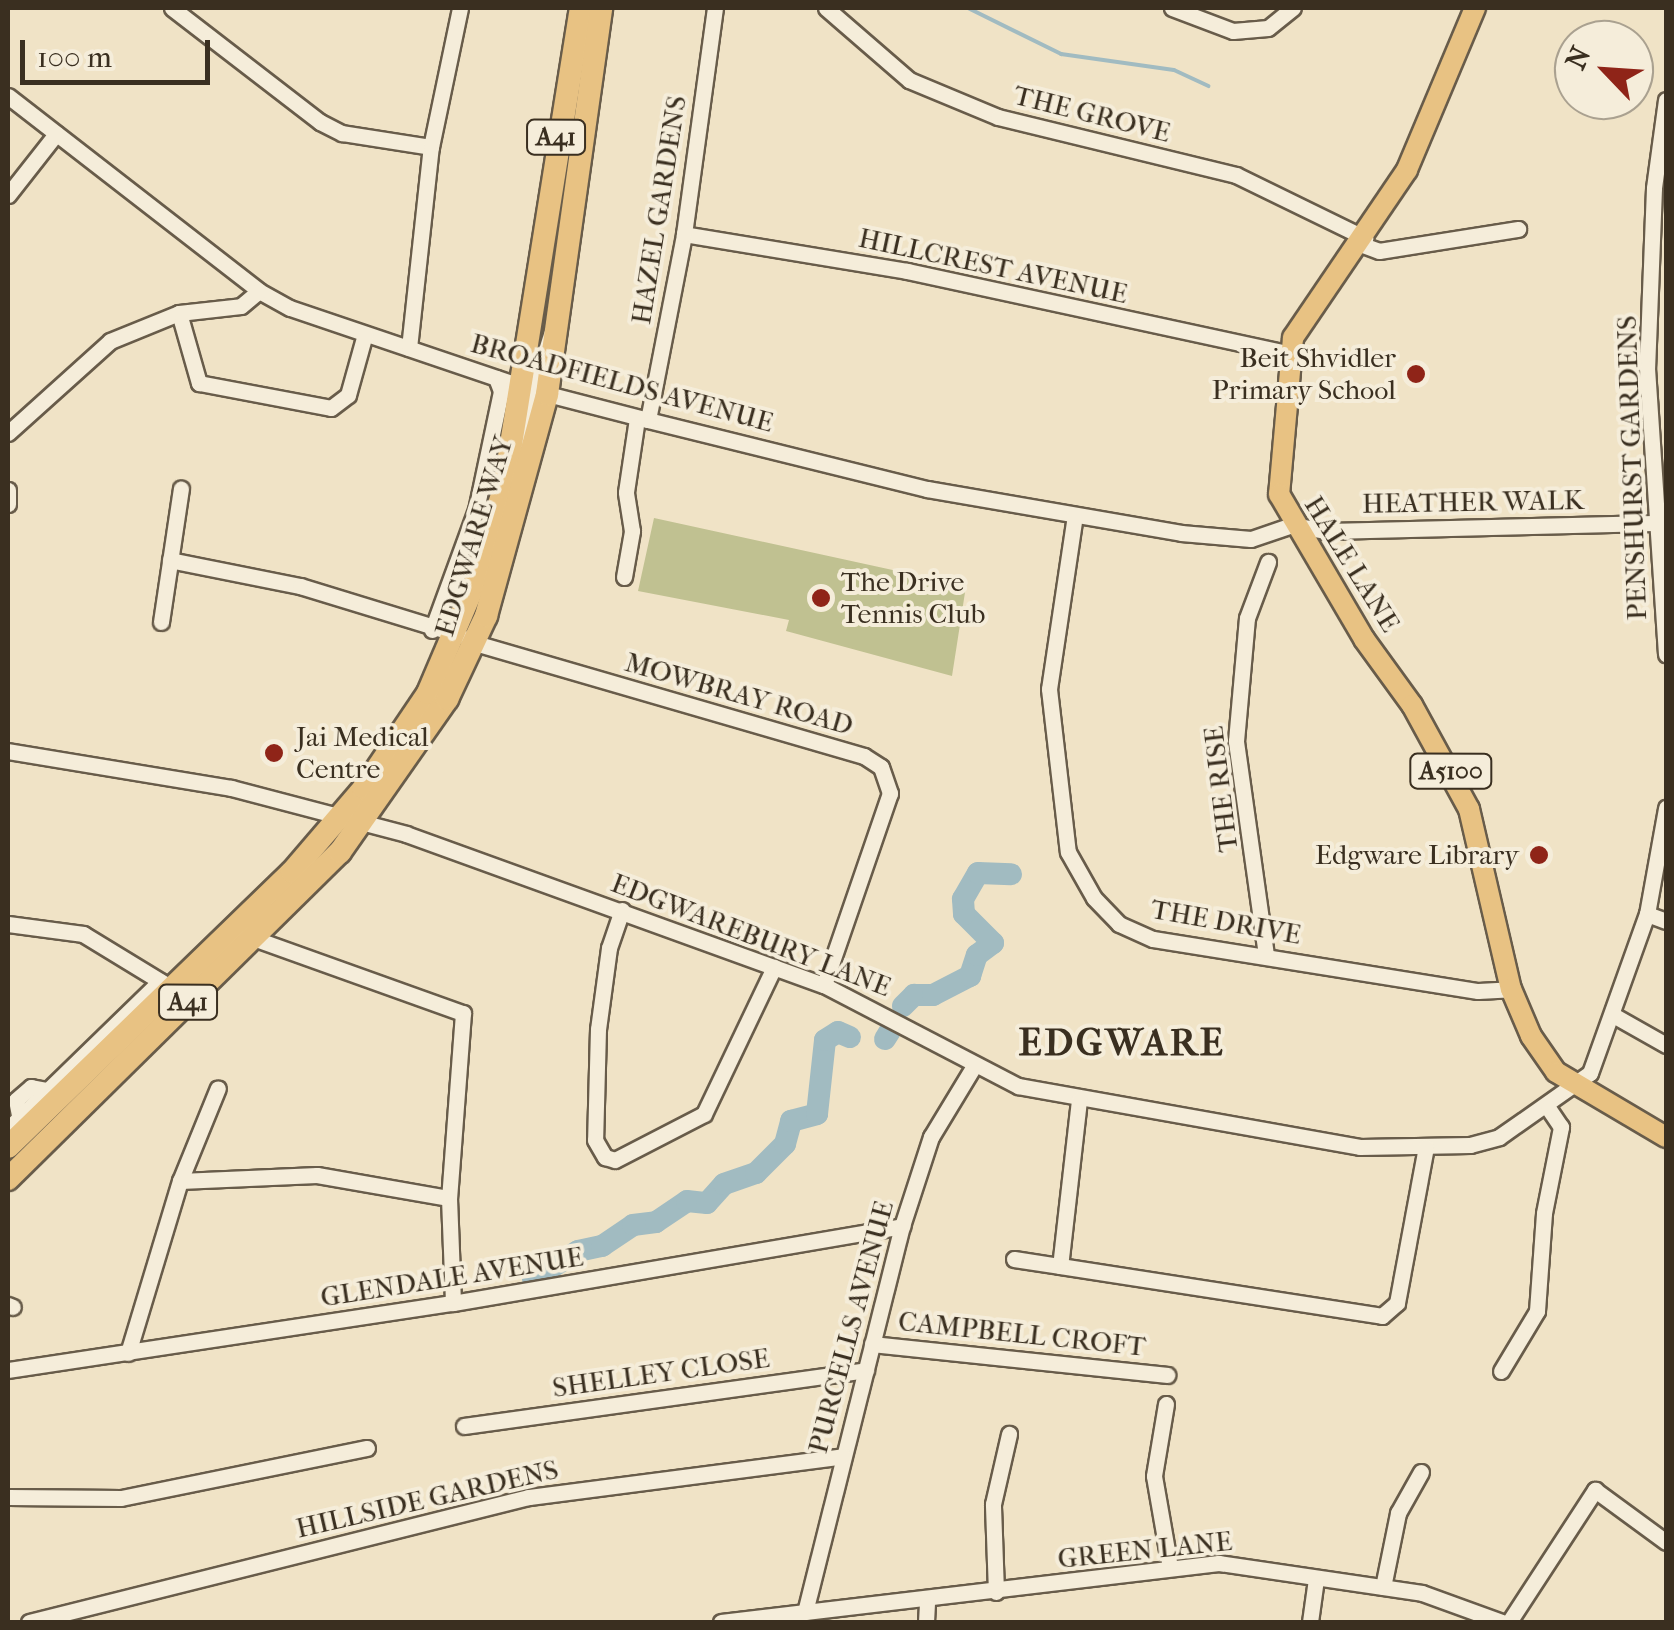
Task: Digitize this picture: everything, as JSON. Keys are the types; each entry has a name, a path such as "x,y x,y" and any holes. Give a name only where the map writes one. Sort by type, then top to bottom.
{"highway":[{"name":"A41","path":"524,387 560,109 581,8"},
{"name":"A41","path":"524,387 556,323 601,8"},
{"name":"EDGWARE WAY","path":"8,1147 166,985 342,816 394,748 454,637 489,545 524,387"},
{"name":"EDGWARE WAY","path":"454,637 486,616 524,387"},
{"name":"EDGWARE WAY","path":"8,1179 366,821 447,699 454,637"}],"main road":[{"name":"HALE LANE","path":"1474,8 1424,136 1363,241 1300,322 1290,354 1278,483 1292,526 1412,705 1470,809 1511,989 1531,1036 1556,1072 1575,1085"},
{"name":"A5100","path":"1575,1085 1666,1137"}],"street":[{"path":"172,8 320,122 342,133 431,147"},
{"path":"409,348 431,147 460,8"},
{"name":"HAZEL GARDENS","path":"624,577 632,531 626,492 684,234 715,8"},
{"name":"THE GROVE","path":"826,8 909,80 998,117 1236,175 1363,241"},
{"path":"1172,8 1233,31 1268,28 1293,8"},
{"name":"BROADFIELDS AVENUE","path":"8,96 259,291 365,334 524,387 928,489 1250,540 1292,526"},
{"name":"PENSHURST GARDENS","path":"1666,100 1654,188 1659,261 1647,368 1666,654"},
{"path":"8,195 56,134"},
{"path":"1363,241 1379,251 1518,229"},
{"name":"HILLCREST AVENUE","path":"684,234 907,271 1290,354"},
{"path":"8,433 93,352 179,313 241,306 259,291"},
{"path":"179,313 198,383 331,408 348,395 365,334"},
{"path":"454,637 501,391 524,387"},
{"path":"161,622 181,488"},
{"path":"8,490 8,504"},
{"name":"THE DRIVE","path":"1075,515 1048,689 1068,852 1094,898 1118,924 1153,939 1468,990 1511,989"},
{"name":"HEATHER WALK","path":"1292,526 1326,531 1656,523"},
{"name":"MOWBRAY ROAD","path":"170,560 300,586 454,637 864,756 880,766 890,793 824,985"},
{"name":"THE RISE","path":"1266,955 1236,741 1247,618 1268,562"},
{"name":"EDGWAREBURY LANE","path":"8,752 231,788 366,821 824,985 1018,1086 1079,1100 1360,1148 1426,1148 1499,1137 1548,1108 1575,1085"},
{"path":"1575,1085 1590,1073 1646,914 1666,808"},
{"path":"622,910 609,948 598,1030 595,1140 605,1157 615,1160 704,1114 774,968"},
{"path":"1646,914 1666,921"},
{"path":"8,924 82,934 166,985"},
{"path":"252,938 463,1013 450,1198 453,1303"},
{"name":"EDGWARE WAY","path":"8,1129 19,1115 16,1100 31,1087 46,1090 166,985"},
{"path":"1612,1015 1666,1045"},
{"name":"PURCELLS AVENUE","path":"796,1613 843,1456 902,1226 932,1137 974,1066"},
{"path":"128,1353 180,1181 218,1088"},
{"path":"1060,1266 1079,1100"},
{"path":"1501,1371 1537,1312 1544,1213 1561,1128 1548,1108"},
{"path":"1014,1259 1389,1314 1397,1303 1426,1148"},
{"path":"180,1181 318,1175 450,1198"},
{"name":"GLENDALE AVENUE","path":"8,1370 453,1303 902,1226"},
{"name":"CAMPBELL CROFT","path":"872,1344 1167,1375"},
{"name":"SHELLEY CLOSE","path":"464,1426 866,1370"},
{"path":"1166,1404 1154,1476 1170,1568"},
{"path":"996,1592 993,1504 1009,1434"},
{"path":"8,1497 120,1498 367,1448"},
{"name":"HILLSIDE GARDENS","path":"29,1622 493,1504 843,1456"},
{"path":"1383,1586 1398,1512 1420,1472"},
{"path":"1510,1622 1595,1490 1666,1542"},
{"name":"GREEN LANE","path":"756,1620 774,1608 796,1613 927,1600 1218,1563 1383,1586 1451,1601 1502,1622"},
{"path":"1310,1622 1316,1579"},
{"path":"926,1622 927,1600"},
{"path":"721,1622 756,1620"}],"green space":[{"name":"The Drive Tennis Club","path":"654,518 966,586 952,676 786,631 789,620 638,591"}],"waterway":[{"path":"968,8 1061,54 1174,70 1209,86"},
{"path":"903,1006 914,995 933,995 970,976 977,955 993,943 964,914 963,899 978,873 1011,874"},
{"path":"885,1039 890,1031"},
{"path":"533,1279 578,1251 602,1246 633,1225 656,1222 687,1201 707,1203 724,1184 756,1173 785,1144 791,1121 817,1114 825,1040 838,1032 850,1037"}],"place":[{"name":"Beit Shvidler Primary School","path":"1416,374"},
{"name":"The Drive Tennis Club","path":"821,598"},
{"name":"Jai Medical Centre","path":"274,753"},
{"name":"Edgware Library","path":"1539,855"}],"district":[{"name":"EDGWARE","path":"1122,1043"}]}
